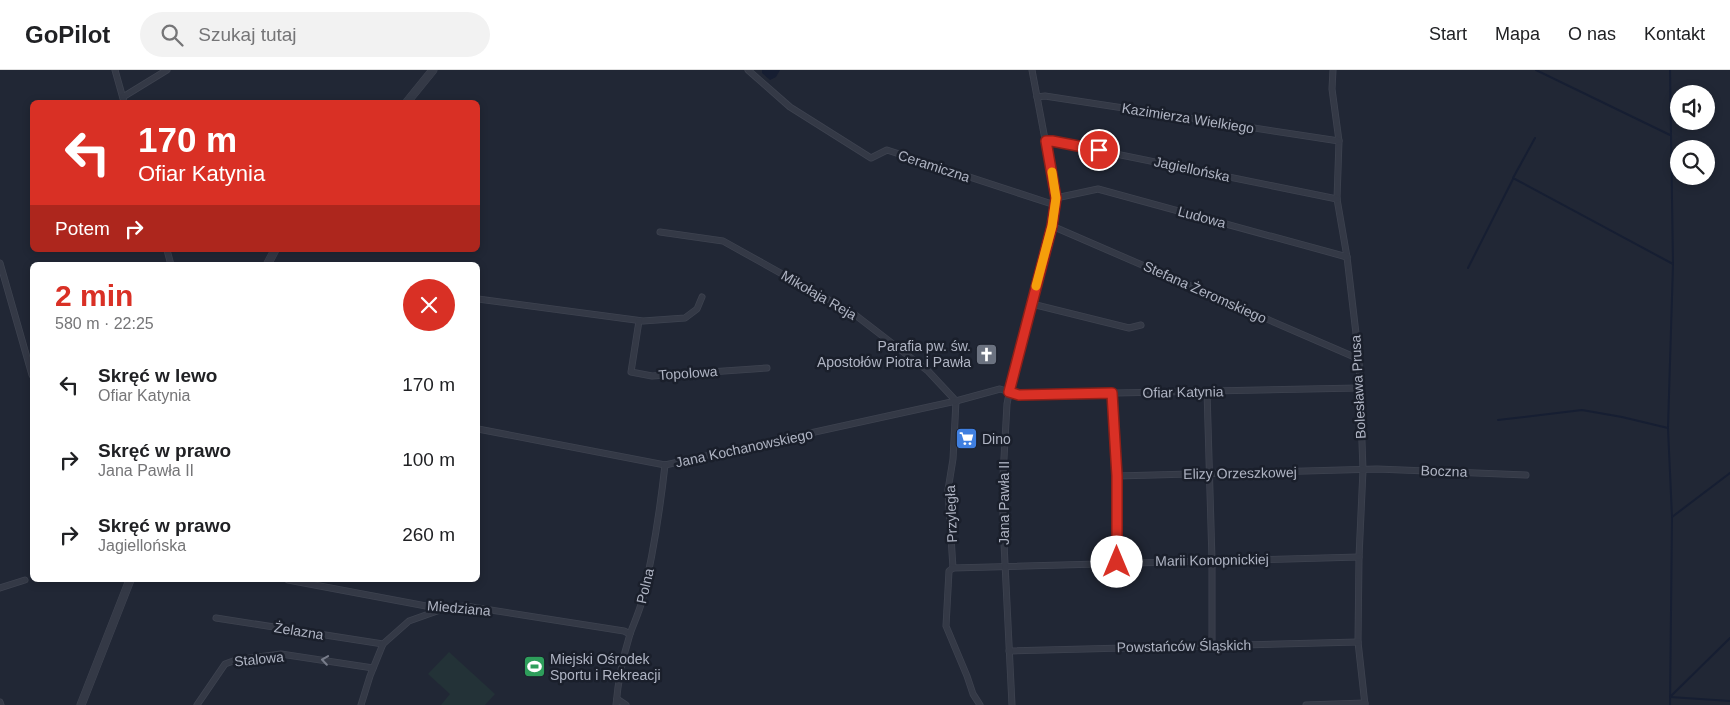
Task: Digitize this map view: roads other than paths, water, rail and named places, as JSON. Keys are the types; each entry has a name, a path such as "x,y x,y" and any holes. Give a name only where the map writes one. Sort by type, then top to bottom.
{"street":[{"path":"115,70 123,100 166,70"},
{"path":"409,100 433,70"},
{"name":"Ceramiczna","path":"748,70 790,107 871,158 887,150 1055,205"},
{"name":"Jana Pawła II","path":"1012,705 1005,566 1003,476 1009,392 1052,226 1056,198 1032,70"},
{"name":"Bolesława Prusa","path":"1333,70 1332,89 1339,141 1337,199 1347,257 1359,359 1363,470 1358,642 1365,704"},
{"name":"Kazimierza Wielkiego","path":"1037,97 1045,96 1339,141"},
{"name":"Jagiellońska","path":"1046,141 1114,153 1337,199"},
{"name":"Ludowa","path":"1056,198 1098,189 1347,257"},
{"name":"Stefana Żeromskiego","path":"1052,226 1359,359"},
{"name":"Mikołaja Reja","path":"660,232 723,240 854,314 928,371 956,401"},
{"path":"0,263 30,368"},
{"path":"480,299 639,321 685,318 697,309 702,297"},
{"path":"1032,304 1129,328 1141,325"},
{"name":"Topolowa","path":"639,321 631,372 652,376 767,368"},
{"name":"Ofiar Katynia","path":"1009,392 1019,395 1359,388"},
{"name":"Jana Kochanowskiego","path":"480,429 665,465 956,401 1000,389 1009,392"},
{"path":"1207,391 1212,560 1212,646"},
{"path":"1112,393 1117,476 1117,562"},
{"name":"Przyległa","path":"956,401 953,459 948,490 953,568 948,571 946,626 973,694 980,705"},
{"name":"Polna","path":"617,702 619,681 630,634 642,602 660,512 665,465"},
{"name":"Elizy Orzeszkowej","path":"1117,476 1363,470"},
{"name":"Boczna","path":"1363,470 1526,475"},
{"name":"Marii Konopnickiej","path":"1005,566 1359,557"},
{"path":"953,568 998,568 1005,566"},
{"path":"0,588 25,580"},
{"path":"81,705 129,582"},
{"name":"Miedziana","path":"299,582 442,609 465,606 624,631 630,634"},
{"path":"361,705 383,644 409,621 442,609"},
{"name":"Żelazna","path":"216,618 383,644"},
{"name":"Powstańców Śląskich","path":"1009,650 1358,642"},
{"name":"Stalowa","path":"197,705 226,664 242,658 281,654 373,668"},
{"path":"617,702 626,705"},
{"path":"1306,705 1365,704"}],"water":[{"path":"762,70 780,70 776,77 770,80 762,73"}],"waterway":[{"path":"1536,70 1670,135"},
{"path":"1670,70 1673,264 1668,428 1672,517 1670,705"},
{"path":"1535,138 1513,178 1673,264"},
{"path":"1468,268 1513,179"},
{"path":"1498,420 1582,410 1668,428"},
{"path":"1672,517 1730,473"},
{"path":"1670,697 1730,638"},
{"path":"1670,697 1730,701"}],"place":[{"name":"Parafia pw. św. Apostołów Piotra i Pawła","path":"987,354"},
{"name":"Dino","path":"966,439"},
{"name":"Miejski Ośrodek Sportu i Rekreacji","path":"534,667"}]}
